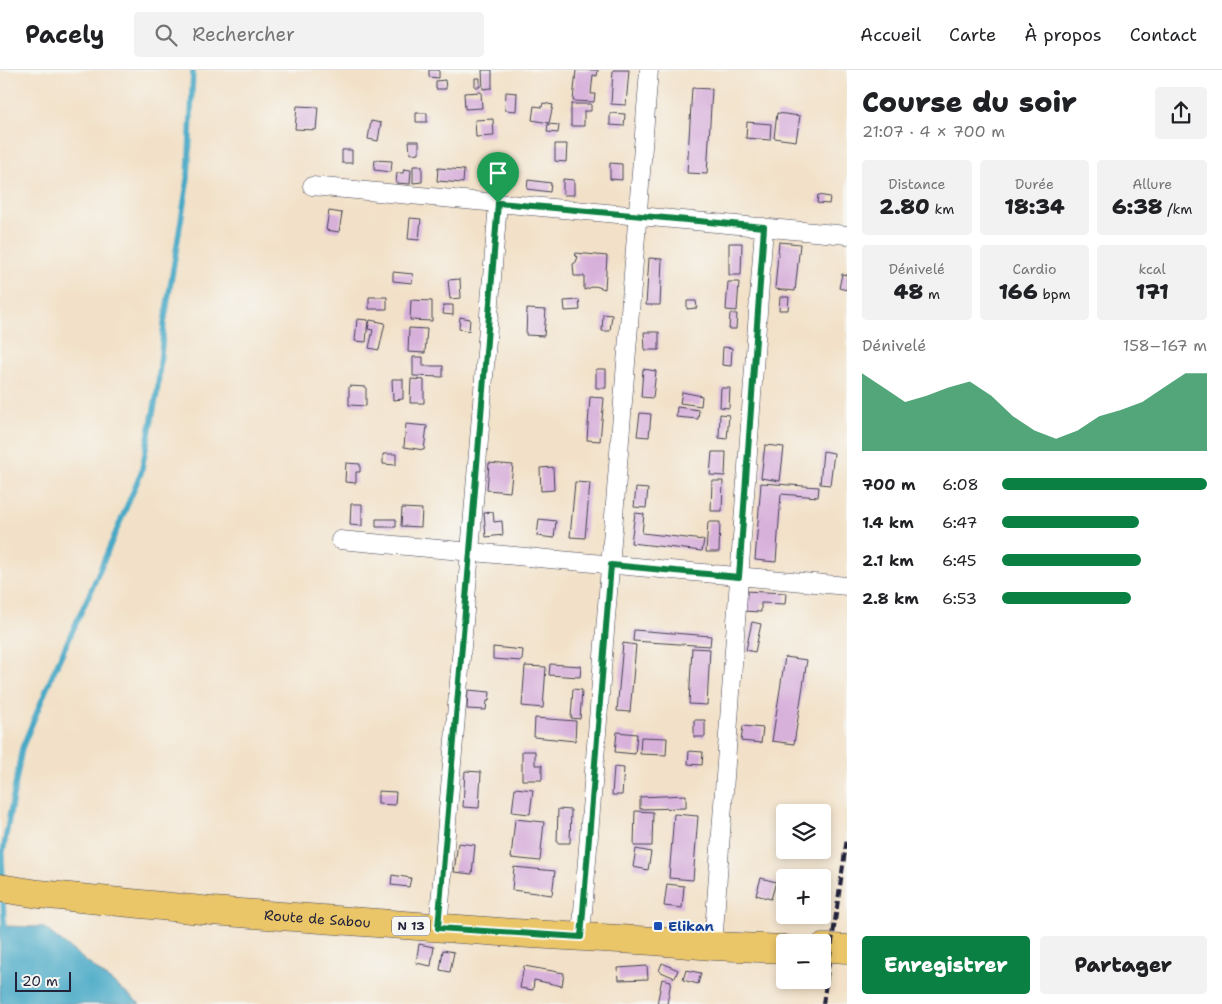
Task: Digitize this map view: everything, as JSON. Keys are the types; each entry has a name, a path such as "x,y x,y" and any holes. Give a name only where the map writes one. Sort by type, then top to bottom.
{"main road":[{"name":"Route de Sabou","path":"0,888 38,894 212,911 438,928 776,949"},
{"path":"831,948 847,949"}],"street":[{"path":"581,937 649,70"},
{"path":"312,186 847,235"},
{"path":"438,928 498,203"},
{"path":"713,946 764,227"},
{"path":"340,540 847,586"}],"water":[{"path":"0,926 43,927 140,1004 0,1004"}],"building":[{"path":"429,70 439,70 439,78 429,77"},
{"path":"482,70 492,70 492,88 483,89"},
{"path":"576,70 598,70 597,76 593,75 591,94 595,94 594,102 573,101"},
{"path":"613,70 629,70 626,105 611,104"},
{"path":"475,78 480,78 480,87 475,87"},
{"path":"445,80 446,89 436,89 436,81"},
{"path":"692,88 712,89 707,174 687,173"},
{"path":"481,92 482,108 465,109 464,93"},
{"path":"506,92 517,93 516,111 505,110"},
{"path":"543,103 553,105 549,123 532,120 534,106 542,107"},
{"path":"571,104 591,104 591,111 584,111 584,126 571,126"},
{"path":"297,106 318,107 316,130 295,129"},
{"path":"416,113 427,113 427,122 416,122"},
{"path":"610,113 625,114 624,126 610,125"},
{"path":"777,113 800,116 796,141 774,138"},
{"path":"493,119 494,136 476,137 475,120"},
{"path":"371,121 381,123 378,141 368,139"},
{"path":"747,122 771,124 770,140 746,138"},
{"path":"548,124 559,125 558,133 547,132"},
{"path":"409,141 419,141 419,153 410,154"},
{"path":"555,144 567,144 566,162 555,161"},
{"path":"342,150 352,150 352,163 342,163"},
{"path":"375,160 392,161 391,172 374,170"},
{"path":"610,163 622,164 622,180 610,179"},
{"path":"413,166 422,166 422,182 413,183"},
{"path":"438,168 464,170 463,183 437,181"},
{"path":"404,169 411,170 410,184 396,183 397,173 403,173"},
{"path":"563,179 574,180 574,195 563,195"},
{"path":"528,180 551,183 550,192 527,189"},
{"path":"818,195 830,197 829,204 817,203"},
{"path":"329,211 342,213 339,232 326,230"},
{"path":"410,218 421,219 419,240 408,239"},
{"path":"779,242 800,244 795,291 775,289"},
{"path":"729,243 742,243 741,275 729,275"},
{"path":"576,253 607,256 605,289 595,286 584,290 584,276 574,276 573,264 578,257 575,256"},
{"path":"649,258 662,259 660,305 646,305"},
{"path":"393,272 413,274 412,283 393,281"},
{"path":"842,274 847,275 847,290 839,288"},
{"path":"460,279 461,298 450,299 448,280"},
{"path":"728,282 739,282 737,311 726,310"},
{"path":"369,297 387,297 387,309 369,309"},
{"path":"780,297 789,297 788,310 779,310"},
{"path":"411,300 432,301 432,321 410,320"},
{"path":"579,300 580,310 565,311 564,301"},
{"path":"687,301 696,301 697,308 687,309"},
{"path":"444,305 453,305 453,315 443,314"},
{"path":"527,309 546,310 544,336 526,335"},
{"path":"603,314 612,315 610,331 602,331"},
{"path":"730,314 737,314 736,329 729,329"},
{"path":"460,317 470,319 469,331 459,329"},
{"path":"357,319 368,320 366,342 355,341"},
{"path":"370,320 385,323 379,350 369,348 373,330 368,329"},
{"path":"409,328 427,329 425,353 408,352"},
{"path":"644,332 659,332 659,350 645,350"},
{"path":"723,347 732,348 731,366 722,365"},
{"path":"413,357 423,357 423,366 443,366 443,377 413,376"},
{"path":"596,369 606,369 606,388 596,388"},
{"path":"643,369 656,371 653,398 641,397"},
{"path":"392,379 403,379 403,399 393,400"},
{"path":"411,379 424,380 424,403 410,403"},
{"path":"349,386 366,387 366,406 349,405"},
{"path":"721,388 730,388 729,408 720,407"},
{"path":"682,392 702,396 701,406 680,403"},
{"path":"590,397 604,398 600,441 587,440"},
{"path":"677,407 699,410 698,419 676,417"},
{"path":"640,413 651,414 649,437 637,436"},
{"path":"720,414 729,415 727,439 719,438"},
{"path":"406,424 427,426 424,450 404,447"},
{"path":"765,445 784,447 780,481 761,478"},
{"path":"823,451 834,453 830,485 820,484"},
{"path":"712,452 726,452 725,476 710,475"},
{"path":"383,454 396,454 396,465 383,464"},
{"path":"346,463 360,464 360,472 356,472 356,483 345,482"},
{"path":"489,463 513,465 510,492 487,490"},
{"path":"553,467 554,490 541,491 540,468"},
{"path":"712,481 723,481 722,511 711,511"},
{"path":"575,482 590,483 585,538 570,537"},
{"path":"761,483 819,487 818,497 781,494 776,562 755,560"},
{"path":"636,488 648,489 646,508 634,507"},
{"path":"351,504 362,504 362,526 350,525"},
{"path":"402,508 422,509 421,527 401,526"},
{"path":"493,512 494,522 502,521 503,535 486,537 484,513"},
{"path":"635,513 644,514 642,533 704,540 702,551 631,543"},
{"path":"376,519 396,519 396,527 376,527"},
{"path":"539,519 556,521 554,538 537,536"},
{"path":"708,522 720,522 719,552 706,552"},
{"path":"744,591 786,593 785,604 761,603 761,612 743,611"},
{"path":"752,622 761,624 755,652 746,650"},
{"path":"634,630 711,636 710,646 633,641"},
{"path":"623,643 636,645 630,712 617,711"},
{"path":"493,647 523,650 522,661 493,659"},
{"path":"692,648 710,649 707,705 689,704"},
{"path":"785,657 807,660 794,744 772,741"},
{"path":"550,664 581,666 580,677 549,675"},
{"path":"525,666 546,667 543,708 522,706"},
{"path":"573,689 582,690 580,719 571,718"},
{"path":"468,690 490,692 486,710 467,709"},
{"path":"535,718 576,721 575,741 534,737"},
{"path":"694,720 705,720 705,737 694,737"},
{"path":"743,726 763,728 761,743 741,741"},
{"path":"617,732 637,734 635,754 615,752"},
{"path":"641,737 667,738 666,755 640,754"},
{"path":"522,751 535,751 535,765 542,765 542,780 522,780"},
{"path":"689,751 703,752 702,765 688,764"},
{"path":"614,767 624,768 622,795 612,795"},
{"path":"465,771 481,772 479,808 463,807"},
{"path":"515,788 533,790 530,814 512,812"},
{"path":"378,791 396,792 395,805 378,804"},
{"path":"686,795 686,808 640,809 640,797"},
{"path":"558,809 571,810 570,843 557,843"},
{"path":"635,811 653,812 652,846 634,846"},
{"path":"674,814 698,816 693,880 669,878"},
{"path":"515,819 544,822 540,861 511,858"},
{"path":"458,843 475,845 472,874 454,872"},
{"path":"636,849 651,852 648,870 633,867"},
{"path":"514,867 555,871 552,895 512,890"},
{"path":"392,875 411,878 409,887 391,885"},
{"path":"761,878 776,882 771,899 756,895"},
{"path":"667,884 684,886 682,908 664,906"},
{"path":"419,944 434,947 431,966 416,963"},
{"path":"443,950 454,952 450,972 440,970"},
{"path":"662,963 678,970 675,978 659,971"},
{"path":"524,966 564,973 562,986 534,980 533,990 520,988"},
{"path":"647,966 648,979 619,980 618,968"},
{"path":"686,970 701,973 698,984 683,980"},
{"path":"662,979 671,981 667,1004 657,1004"}],"waterway":[{"path":"3,882 2,857 22,748 141,473 157,394 164,324 188,178 193,70"},
{"path":"3,896 4,926"}],"railway":[{"path":"823,1004 847,838"}],"place":[{"name":"Elikan","path":"658,926"}],"route":[{"path":"498,203 764,227 739,577 611,565 581,937 438,928 498,203"}]}
